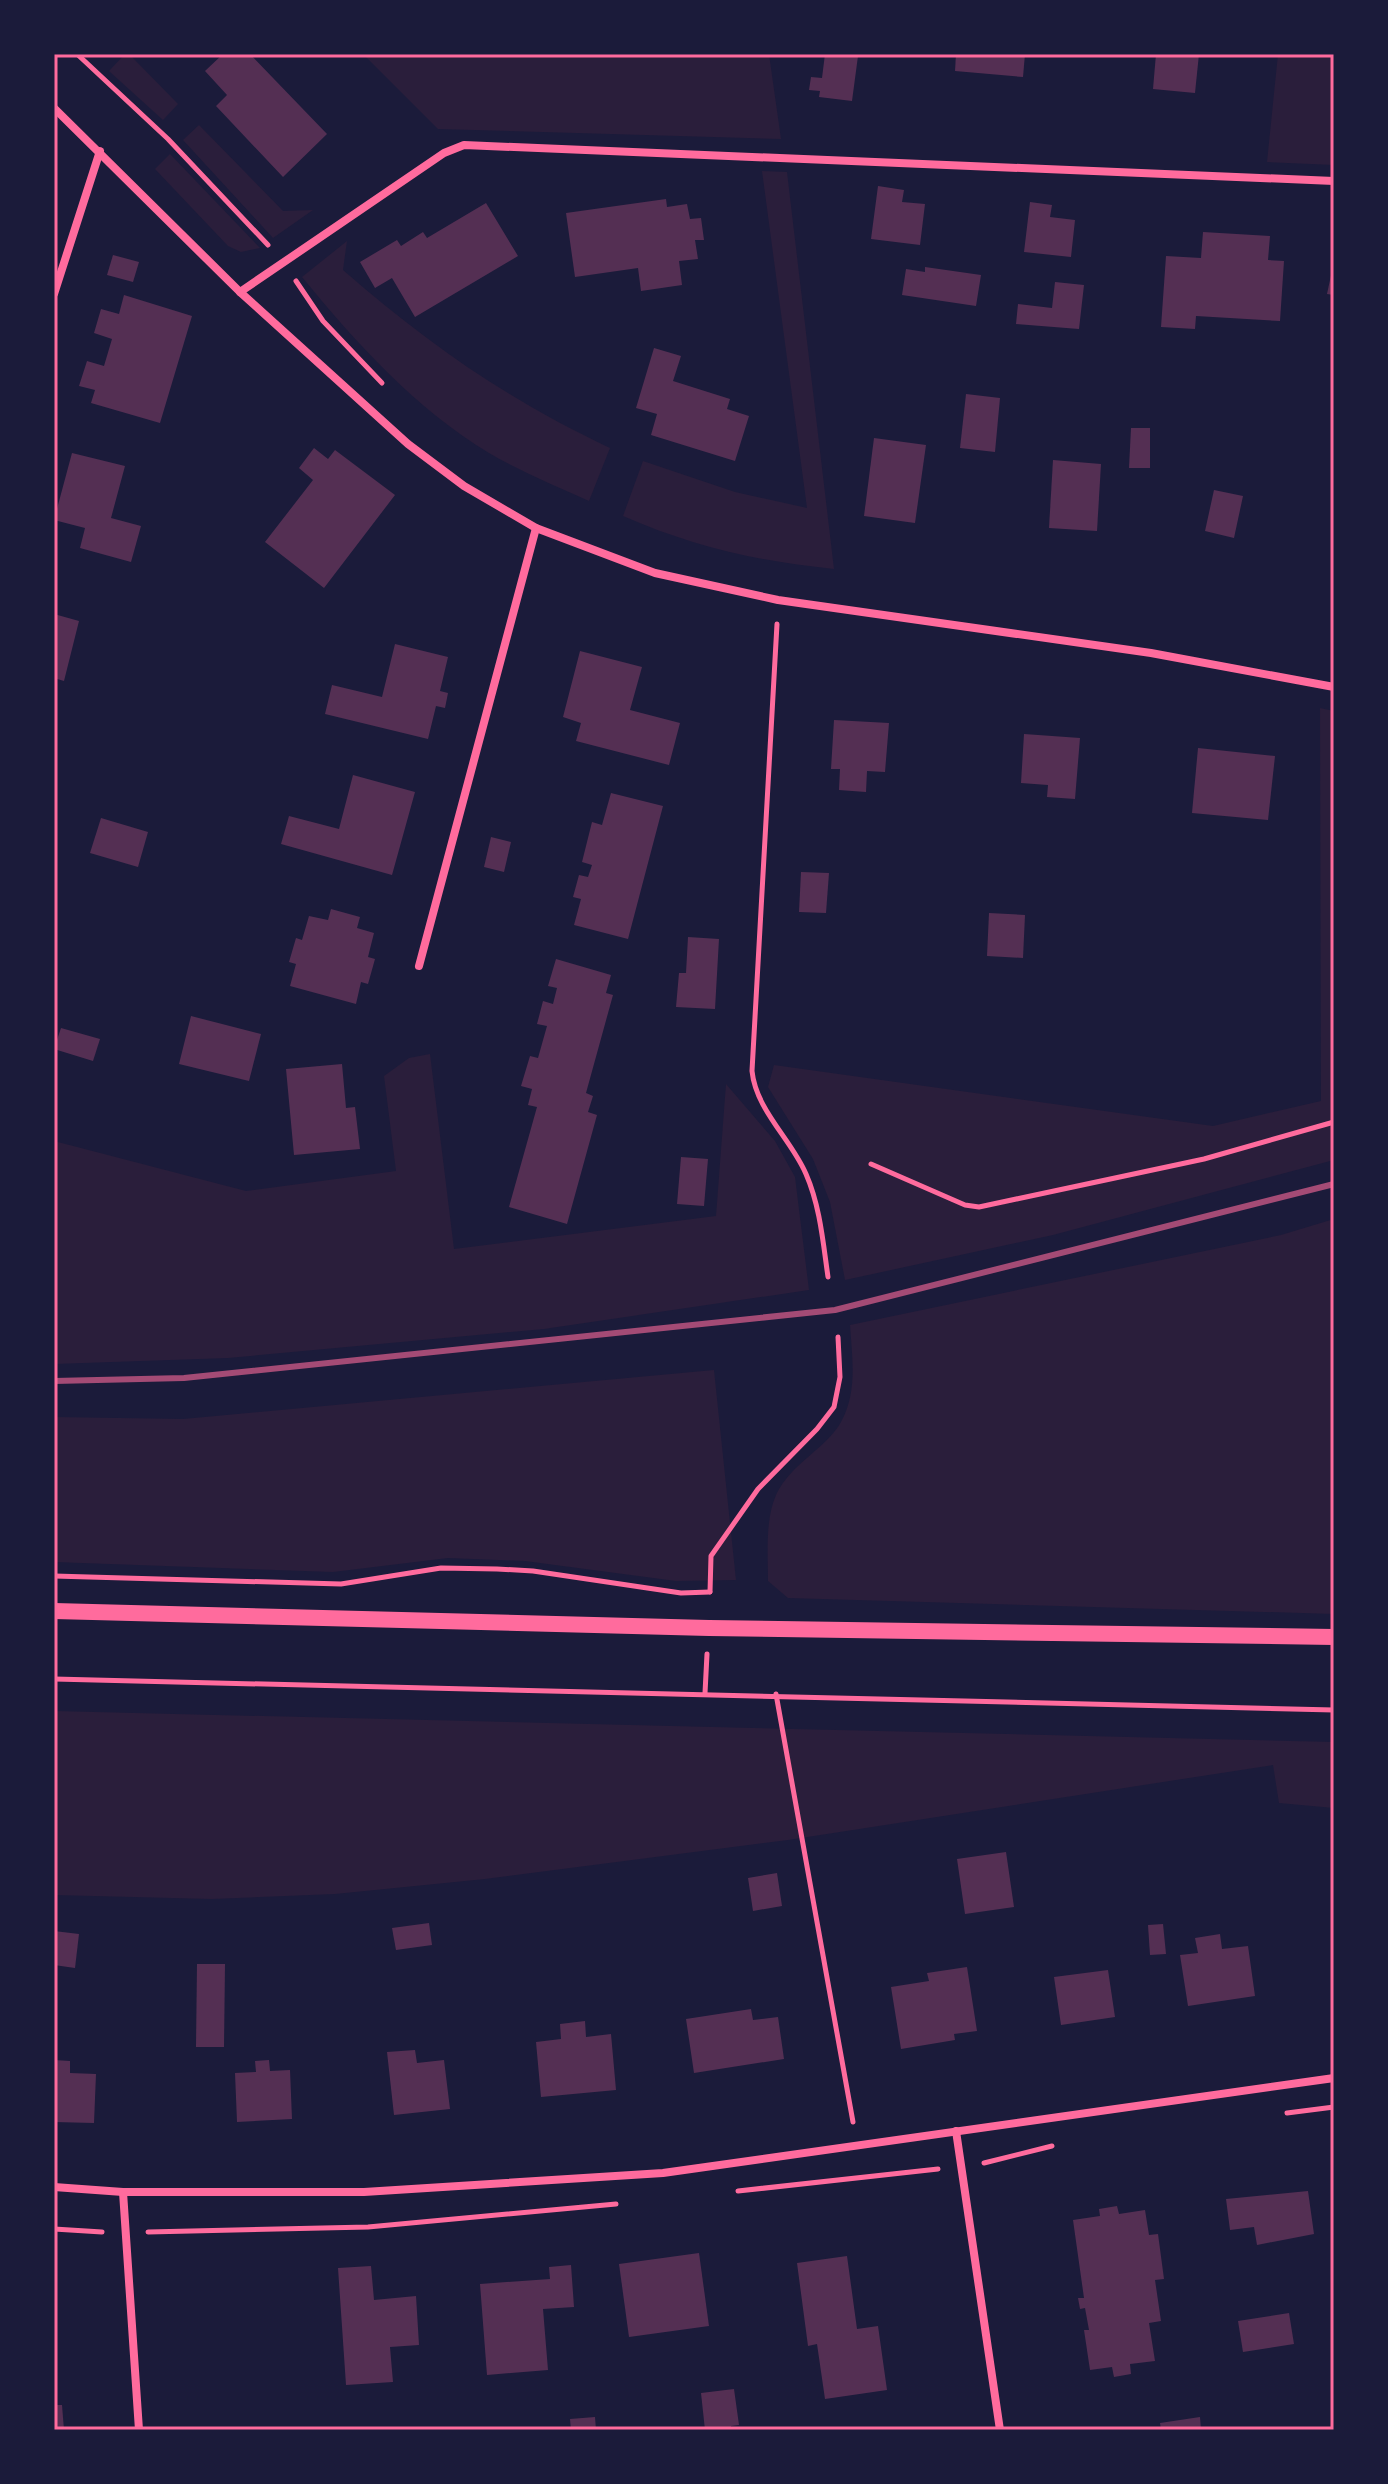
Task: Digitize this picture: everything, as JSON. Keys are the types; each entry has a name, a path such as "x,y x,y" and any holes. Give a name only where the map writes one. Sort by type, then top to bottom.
{"main road":[{"path":"54,1611 709,1628 1334,1637"}],"street":[{"path":"54,108 240,292 408,444 464,486 536,528 655,573 778,600 1122,648 1334,687"},
{"path":"240,292 444,153 464,145 1334,181"},
{"path":"54,294 100,151"},
{"path":"419,966 536,528"},
{"path":"54,2187 123,2192 364,2192 663,2173 1334,2078"},
{"path":"956,2131 1000,2430"},
{"path":"123,2192 139,2430"}],"path":[{"path":"77,54 168,139 284,262 323,321 391,393"},
{"path":"778,600 752,1071 754,1088 805,1172 816,1201 828,1277"},
{"path":"871,1164 965,1205 979,1207 1204,1159 1334,1122"},
{"path":"711,1556 758,1489 834,1407 840,1377 838,1337"},
{"path":"54,1576 341,1584 441,1568 497,1569 681,1593 710,1592"},
{"path":"54,1679 776,1694 1334,1710"},
{"path":"776,1694 857,2145"}],"shaded area":[{"path":"125,54 129,54 178,104 163,120 109,71"},
{"path":"363,54 769,54 781,139 438,129"},
{"path":"1278,54 1334,54 1334,165 1267,162"},
{"path":"199,125 283,211 313,210 273,238 183,140"},
{"path":"170,154 260,248 241,252 228,246 155,169"},
{"path":"762,171 787,172 834,569 726,551 623,516 643,461 735,492 807,508"},
{"path":"347,241 343,270 406,322 503,390 610,448 589,501 513,466 462,436 412,395 366,350 302,277"},
{"path":"1320,708 1334,711 1334,1160 1053,1235 845,1280 830,1202 813,1159 768,1087 774,1065 1213,1126 1321,1101"},
{"path":"430,1054 454,1249 716,1216 726,1084 775,1141 795,1177 809,1290 544,1329 228,1358 54,1364 54,1141 246,1191 396,1171 384,1076 409,1058"},
{"path":"1334,1219 1334,1614 788,1598 768,1581 769,1526 776,1495 790,1474 835,1432 850,1398 853,1374 850,1325 1281,1235"},
{"path":"714,1370 736,1580 676,1581 525,1561 448,1558 333,1572 54,1562 54,1417 183,1419"},
{"path":"54,1711 1334,1742 1334,1808 1279,1803 1273,1765 788,1840 485,1879 335,1894 212,1899 54,1895"}],"building":[{"path":"223,54 250,54 327,134 283,177 216,106 227,95 205,71"},
{"path":"825,54 858,56 852,101 819,97 820,91 809,90 811,77 822,78"},
{"path":"956,54 1025,54 1023,77 955,71"},
{"path":"1156,54 1199,54 1195,93 1153,89"},
{"path":"878,186 904,190 902,202 925,204 920,245 871,239"},
{"path":"666,199 667,207 687,204 690,219 701,218 704,240 695,240 698,259 679,261 682,285 641,291 638,268 575,277 566,213"},
{"path":"1030,202 1052,205 1050,217 1075,220 1071,257 1024,252"},
{"path":"486,203 518,256 415,317 392,278 375,288 360,262 397,240 401,246 423,232 427,238"},
{"path":"1203,232 1270,236 1268,260 1284,261 1280,321 1196,316 1195,329 1161,327 1166,256 1201,258"},
{"path":"113,255 139,262 133,282 107,275"},
{"path":"1334,266 1334,295 1327,294"},
{"path":"925,267 981,275 976,306 902,295 906,269 925,272"},
{"path":"1055,282 1084,285 1079,329 1016,324 1018,304 1052,308"},
{"path":"124,295 192,316 160,423 91,403 95,390 79,386 87,361 104,366 112,339 94,333 101,309 119,314"},
{"path":"654,348 681,356 673,381 730,399 727,409 749,416 735,461 651,435 657,414 636,408"},
{"path":"966,394 1000,398 995,452 960,448"},
{"path":"1131,428 1150,428 1150,468 1129,468"},
{"path":"874,438 926,445 915,523 864,516"},
{"path":"314,448 328,459 335,450 395,495 324,588 265,542 313,480 299,468"},
{"path":"72,453 125,466 111,518 141,526 131,562 80,548 85,528 54,520"},
{"path":"1053,460 1101,464 1097,531 1049,528"},
{"path":"1214,490 1243,496 1234,538 1205,531"},
{"path":"54,614 79,621 64,681 54,678"},
{"path":"395,644 448,657 440,691 448,693 445,708 436,706 428,739 325,714 332,685 382,697"},
{"path":"580,651 642,667 630,710 680,723 669,765 576,741 581,723 563,717"},
{"path":"834,720 889,723 885,772 867,771 866,792 839,790 840,769 831,769"},
{"path":"1024,734 1080,738 1075,799 1047,797 1048,785 1021,783"},
{"path":"1198,748 1275,756 1268,820 1192,813"},
{"path":"353,775 415,792 392,875 281,844 289,816 339,829"},
{"path":"611,793 663,806 628,939 574,925 581,899 573,897 579,875 588,877 592,865 582,862 592,822 602,825"},
{"path":"101,818 148,832 138,867 90,853"},
{"path":"491,837 511,842 504,872 484,867"},
{"path":"801,872 829,873 826,913 799,912"},
{"path":"331,909 360,917 357,928 374,933 368,957 375,959 368,984 361,982 356,1004 290,986 296,964 289,962 296,938 302,940 309,916 328,920"},
{"path":"989,913 1025,915 1023,958 987,956"},
{"path":"688,937 719,939 715,1009 676,1007 679,973 686,973"},
{"path":"556,959 611,975 606,993 613,995 586,1093 593,1096 588,1112 597,1115 567,1224 509,1207 537,1107 528,1105 532,1089 521,1086 530,1056 538,1058 547,1026 537,1024 543,1001 553,1004 557,988 548,986"},
{"path":"191,1016 261,1034 249,1081 179,1064"},
{"path":"61,1028 100,1039 93,1061 54,1049"},
{"path":"342,1064 346,1108 355,1107 360,1149 294,1155 286,1069"},
{"path":"681,1157 708,1159 704,1206 677,1204"},
{"path":"1006,1852 1014,1907 965,1914 957,1859"},
{"path":"777,1873 782,1906 753,1911 748,1878"},
{"path":"429,1923 432,1945 396,1950 392,1928"},
{"path":"1163,1924 1166,1954 1150,1955 1148,1925"},
{"path":"54,1931 79,1934 75,1968 54,1965"},
{"path":"1220,1934 1222,1949 1248,1946 1255,1996 1188,2006 1180,1955 1198,1953 1195,1938"},
{"path":"197,1964 225,1964 224,2047 196,2047"},
{"path":"967,1967 977,2031 954,2034 955,2040 901,2049 891,1987 929,1981 927,1973"},
{"path":"1108,1970 1115,2017 1061,2025 1054,1977"},
{"path":"751,2009 753,2020 778,2017 784,2059 694,2073 686,2019"},
{"path":"585,2021 586,2037 611,2034 616,2090 541,2097 536,2042 561,2039 560,2024"},
{"path":"415,2050 417,2063 444,2060 450,2109 394,2115 387,2052"},
{"path":"54,2060 70,2061 70,2073 96,2074 94,2123 54,2122"},
{"path":"269,2060 270,2071 290,2070 292,2119 237,2122 235,2073 256,2072 255,2061"},
{"path":"1308,2191 1314,2234 1257,2245 1254,2227 1230,2230 1226,2199"},
{"path":"1117,2206 1119,2214 1145,2210 1149,2235 1158,2234 1164,2279 1155,2280 1161,2321 1149,2323 1155,2361 1130,2364 1131,2374 1114,2377 1112,2367 1090,2370 1084,2330 1089,2330 1085,2308 1080,2309 1078,2298 1084,2298 1073,2220 1100,2216 1099,2209"},
{"path":"699,2253 709,2326 629,2337 619,2264"},
{"path":"847,2256 857,2329 878,2326 887,2390 825,2399 817,2344 808,2346 797,2263"},
{"path":"571,2265 574,2307 543,2309 548,2370 487,2375 480,2284 550,2279 549,2267"},
{"path":"371,2266 374,2300 416,2296 419,2345 390,2347 393,2382 346,2385 338,2268"},
{"path":"1289,2313 1294,2344 1243,2352 1238,2321"},
{"path":"734,2389 739,2425 731,2426 731,2430 705,2430 701,2393"},
{"path":"54,2405 62,2405 64,2430 54,2430"},
{"path":"595,2417 596,2430 571,2430 570,2419"},
{"path":"1200,2417 1201,2430 1161,2430 1160,2423"}],"railway":[{"path":"54,1381 184,1378 835,1310 1334,1184"}]}
